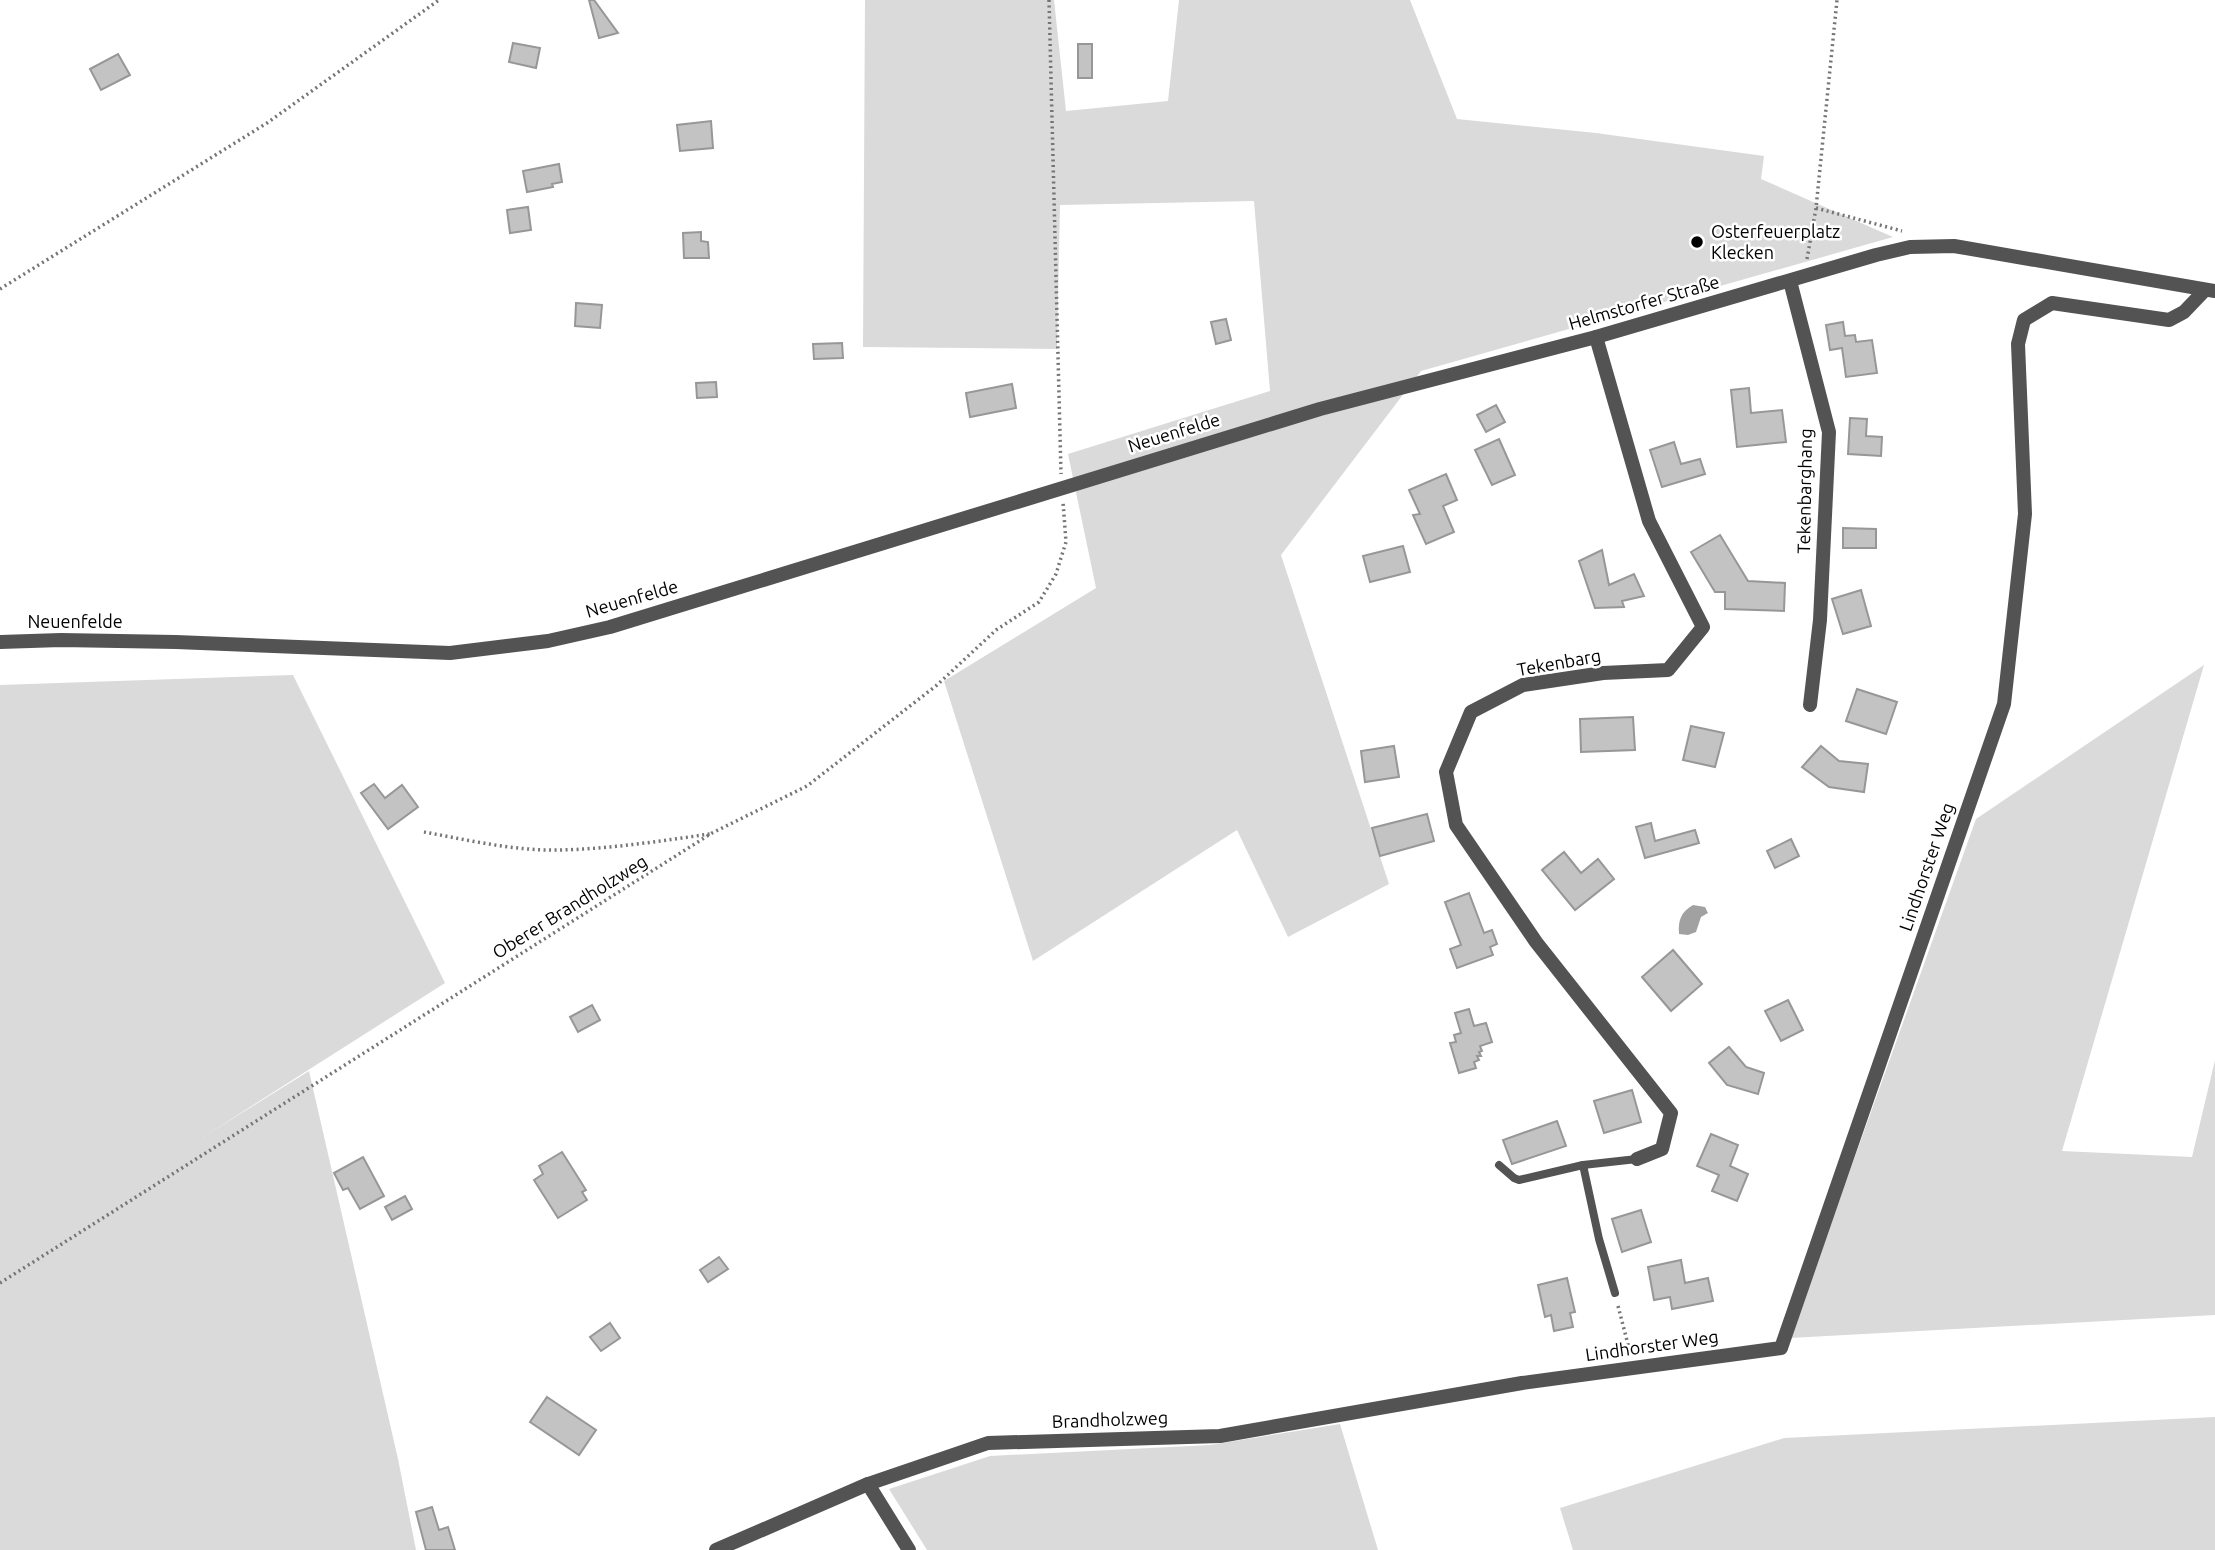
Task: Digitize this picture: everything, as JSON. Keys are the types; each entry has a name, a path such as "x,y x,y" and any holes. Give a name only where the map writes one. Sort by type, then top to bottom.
{"street":[{"name":"Helmstorfer Straße","path":"1252,429 1596,337 1910,247 1954,246 2210,291"},
{"name":"Tekenbarghang","path":"1790,281 1829,432 1820,620 1810,705"},
{"name":"Lindhorster Weg","path":"1522,1383 1781,1348 2004,704 2025,514 2018,344 2024,320 2052,303 2169,320 2184,312 2210,291"},
{"name":"Tekenbarg","path":"1596,337 1649,522 1703,626 1668,670 1603,673 1523,685 1471,712 1446,772 1456,825 1536,942 1671,1113 1662,1149 1637,1159"},
{"name":"Neuenfelde","path":"0,642 176,642 450,653 548,641 610,627 1252,429"},
{"name":"Brandholzweg","path":"716,1550 868,1484 988,1443 1220,1436 1522,1383"},
{"path":"868,1484 909,1550"}],"lane":[{"path":"1499,1165 1520,1180 1583,1165 1637,1159"},
{"path":"1583,1165 1599,1240 1615,1293"}],"path":[{"path":"0,289 267,123 439,0"},
{"name":"Oberer Brandholzweg","path":"0,1283 712,833 807,786 937,685 996,630 1039,602 1055,574 1066,542 1061,488 1049,0"},
{"path":"1790,281 1808,258 1816,208 1837,0"},
{"path":"1816,208 1904,232"},
{"path":"424,832 486,844 558,850 628,845 712,833"},
{"path":"1615,1293 1634,1368"}],"shaded area":[{"path":"865,0 1054,0 1066,111 1168,101 1179,0 1410,0 1457,119 1596,133 1764,156 1761,179 1893,237 1421,371 1281,555 1389,884 1288,937 1237,830 1033,961 944,681 1096,588 1068,454 1270,391 1254,201 1060,205 1057,349 863,347"},
{"path":"2204,665 2062,1151 2192,1157 2215,1060 2215,1315 1790,1338 1976,819"},
{"path":"293,675 445,983 203,1137 309,1071 398,1459 416,1550 0,1550 0,685"},
{"path":"1693,905 1705,907 1708,913 1701,917 1696,932 1679,934 1681,917"},
{"path":"2215,1417 2215,1550 1573,1550 1560,1508 1784,1438"},
{"path":"1340,1424 1378,1550 927,1550 889,1489 990,1456 1210,1445"}],"building":[{"path":"589,0 594,0 618,33 599,38"},
{"path":"513,43 540,48 536,68 509,62"},
{"path":"1078,44 1092,44 1092,78 1078,78"},
{"path":"118,54 130,75 101,90 90,69"},
{"path":"711,121 713,148 680,151 677,125"},
{"path":"559,164 562,182 552,184 553,187 527,192 523,171"},
{"path":"528,207 531,230 510,233 507,210"},
{"path":"701,232 701,241 708,242 709,258 684,258 683,233"},
{"path":"576,303 602,305 600,328 575,326"},
{"path":"1226,319 1231,340 1216,344 1211,322"},
{"path":"1843,322 1845,336 1855,335 1856,342 1872,340 1877,373 1846,377 1842,348 1830,350 1826,325"},
{"path":"842,343 843,358 814,359 813,344"},
{"path":"716,382 717,397 697,398 696,383"},
{"path":"1012,384 1016,408 970,417 966,393"},
{"path":"1749,388 1751,413 1782,410 1786,442 1737,447 1731,390"},
{"path":"1496,405 1505,422 1486,432 1477,415"},
{"path":"1850,418 1867,419 1866,436 1882,437 1881,456 1848,454"},
{"path":"1499,439 1515,475 1492,485 1475,450"},
{"path":"1674,442 1681,464 1700,459 1705,474 1662,487 1650,450"},
{"path":"1446,474 1457,500 1443,506 1454,532 1426,544 1413,515 1420,514 1409,490"},
{"path":"1843,528 1876,529 1876,548 1843,548"},
{"path":"1720,535 1748,581 1785,583 1784,611 1725,609 1725,592 1715,592 1691,552"},
{"path":"1403,546 1410,572 1370,582 1363,556"},
{"path":"1602,550 1609,585 1634,574 1644,596 1622,601 1624,607 1595,608 1579,561"},
{"path":"1861,590 1871,626 1843,634 1832,599"},
{"path":"1857,689 1897,702 1886,734 1846,721"},
{"path":"1633,717 1635,750 1581,752 1580,719"},
{"path":"1691,726 1724,733 1715,767 1683,760"},
{"path":"1394,746 1399,777 1365,782 1361,751"},
{"path":"1821,746 1839,761 1868,764 1864,792 1829,787 1802,767"},
{"path":"374,784 385,798 402,785 418,807 388,829 361,793"},
{"path":"1427,814 1434,841 1380,856 1372,828"},
{"path":"1651,823 1655,841 1695,830 1699,843 1645,858 1636,827"},
{"path":"1791,839 1799,856 1775,868 1767,851"},
{"path":"1564,852 1581,873 1598,859 1614,879 1575,910 1542,870"},
{"path":"1469,893 1484,933 1492,930 1497,944 1490,947 1493,955 1457,968 1450,949 1461,945 1445,902"},
{"path":"1673,950 1702,984 1671,1011 1642,977"},
{"path":"1788,1000 1803,1030 1781,1041 1765,1011"},
{"path":"592,1005 600,1020 578,1032 570,1017"},
{"path":"1469,1009 1474,1026 1486,1023 1492,1042 1480,1046 1481,1056 1477,1056 1479,1060 1474,1062 1476,1068 1459,1073 1450,1043 1456,1042 1454,1035 1461,1033 1455,1013"},
{"path":"1729,1047 1746,1067 1764,1073 1758,1094 1727,1085 1709,1063"},
{"path":"1632,1090 1641,1122 1604,1133 1594,1101"},
{"path":"1557,1121 1566,1146 1512,1164 1503,1140"},
{"path":"1711,1134 1738,1145 1730,1166 1748,1174 1737,1201 1712,1191 1719,1175 1697,1166"},
{"path":"562,1152 586,1190 582,1192 587,1200 558,1218 534,1180 543,1174 539,1166"},
{"path":"363,1157 384,1196 360,1209 348,1188 343,1190 334,1173"},
{"path":"405,1196 412,1209 392,1220 385,1207"},
{"path":"1641,1210 1651,1242 1622,1252 1612,1219"},
{"path":"719,1257 728,1269 708,1282 700,1270"},
{"path":"1681,1260 1685,1283 1708,1278 1713,1301 1672,1309 1670,1297 1654,1300 1648,1267"},
{"path":"1567,1278 1575,1312 1570,1313 1573,1327 1554,1331 1551,1315 1545,1317 1538,1285"},
{"path":"610,1323 620,1338 601,1351 590,1337"},
{"path":"547,1397 596,1430 579,1455 530,1422"},
{"path":"432,1507 439,1530 448,1527 455,1550 426,1550 416,1512"}],"place":[{"name":"Osterfeuerplatz Klecken","path":"1697,242"}]}
